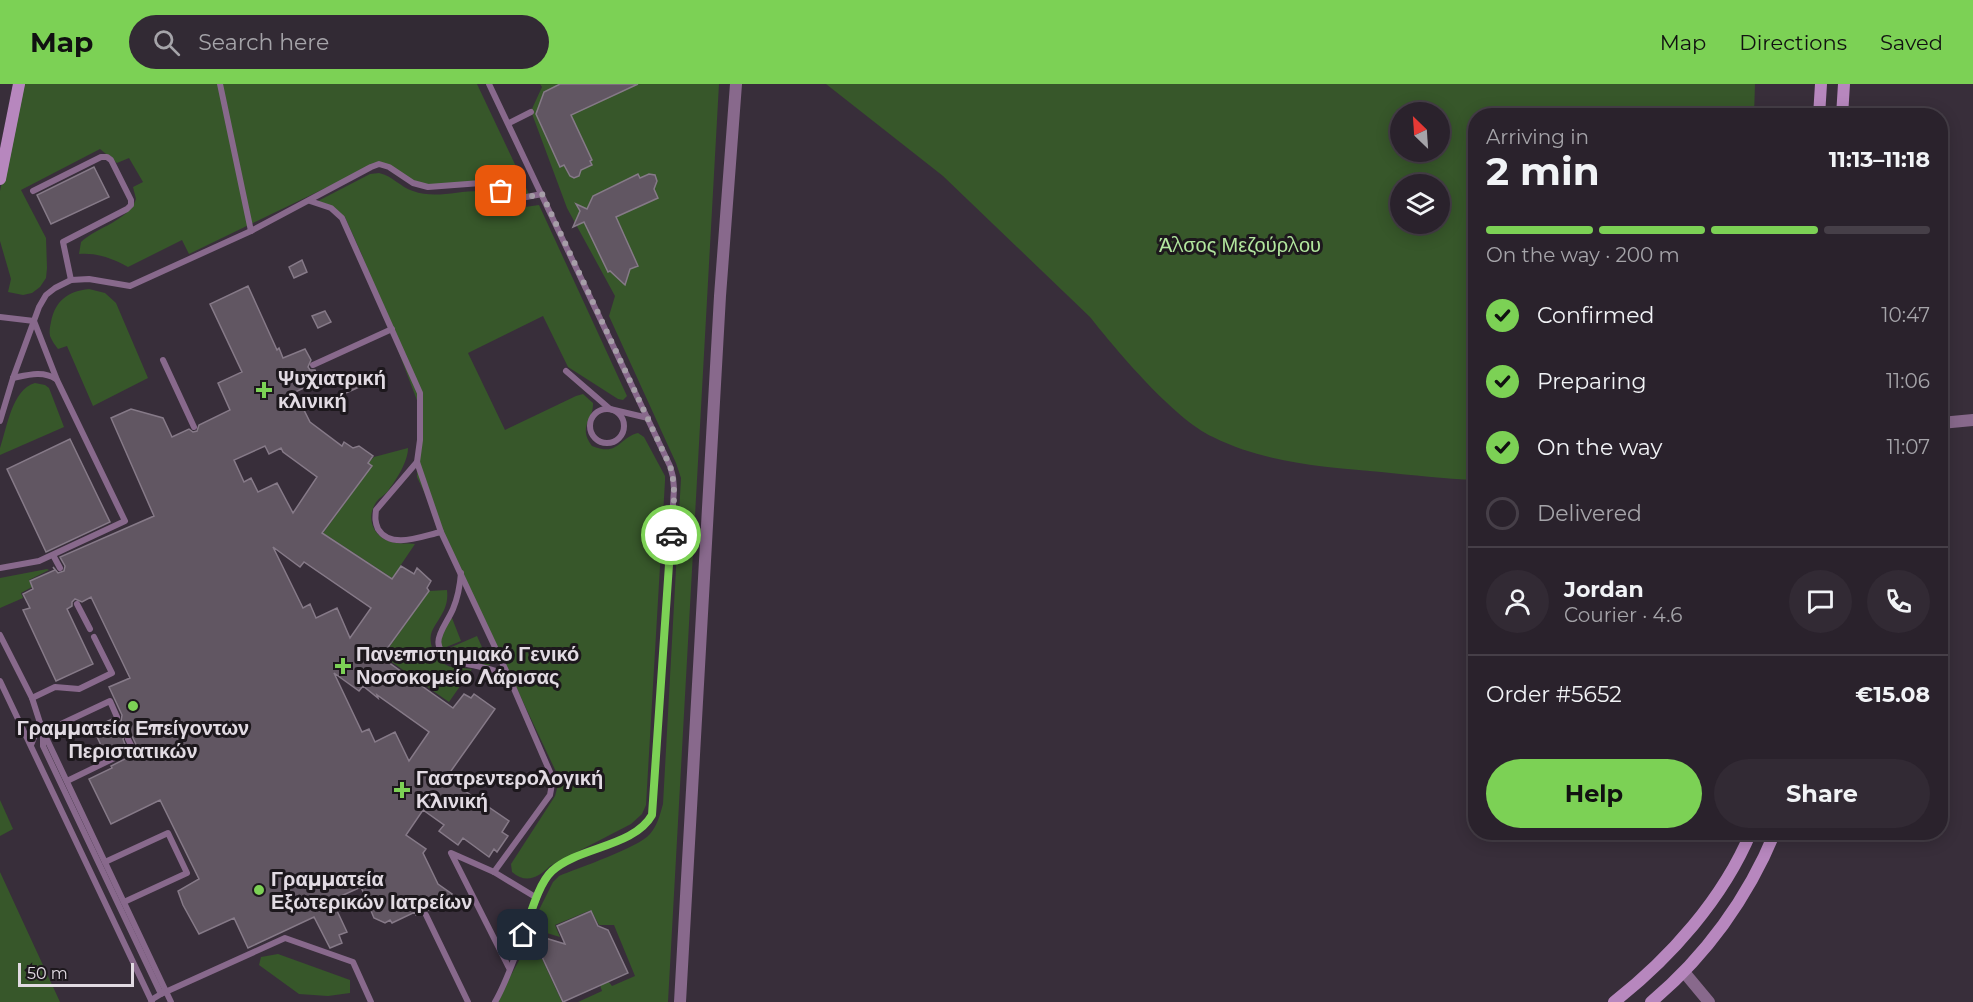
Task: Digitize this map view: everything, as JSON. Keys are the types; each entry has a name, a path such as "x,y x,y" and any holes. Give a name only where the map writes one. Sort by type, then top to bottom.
{"street":[{"path":"0,178 19,84"},
{"path":"680,1002 719,307 736,84"},
{"path":"1820,108 1821,84"},
{"path":"1842,108 1844,84"},
{"path":"1948,422 1973,420"},
{"path":"1614,1002 1642,979 1689,930 1728,875 1747,840"},
{"path":"1651,1002 1684,972 1730,915 1747,888 1771,840"},
{"path":"1684,972 1709,1002"}],"lane":[{"path":"220,84 251,231"},
{"path":"489,84 674,477 652,815 637,831 552,871 537,898 495,1002"},
{"path":"509,123 531,112"},
{"path":"33,191 101,157 107,157 111,160 131,200 131,205 127,209 63,242 72,280"},
{"path":"0,421 39,307 46,295 72,280 89,279 130,286 251,231 379,164 389,167 413,183 428,187 481,183 522,198 542,194"},
{"path":"310,201 331,208 342,218 420,393 420,441 417,462 441,532 508,675 550,772 552,784 550,795 494,872"},
{"path":"0,317 34,321"},
{"path":"0,568 39,561 125,521 57,380 34,321"},
{"path":"313,365 392,329"},
{"path":"163,360 194,427"},
{"path":"566,371 610,409 622,417 624,428 620,438 604,443 594,438 590,421 597,411 610,409 648,418"},
{"path":"13,378 49,374 57,380"},
{"path":"417,462 376,510 374,519 379,531 387,539 405,541 441,532"},
{"path":"53,555 60,568"},
{"path":"461,572 460,590 452,612 441,629 439,639 441,648 445,655 456,661 508,675"},
{"path":"77,604 90,629"},
{"path":"0,635 32,698 44,732 164,993"},
{"path":"32,698 55,687 79,689 112,672 94,637"},
{"path":"0,681 152,1001 164,993 285,938 353,962 370,1002"},
{"path":"44,732 110,701 117,717"},
{"path":"31,745 41,721"},
{"path":"44,732 44,746 164,993 171,1002"},
{"path":"67,781 133,749 128,739"},
{"path":"105,862 168,833 187,873 124,903"},
{"path":"509,968 451,853 494,872 537,898"},
{"path":"426,915 468,1002"},
{"path":"523,935 537,939"}],"green space":[{"path":"21,84 477,84 529,194 520,196 481,184 427,187 388,168 371,166 189,254 182,240 128,267 104,257 79,254 81,242 132,207 136,199 133,187 143,182 129,158 117,163 100,149 21,190 46,238 46,278 32,293 23,295 8,292 11,279 0,241 0,191"},
{"path":"540,84 719,84 668,1002 578,1002 602,991 600,985 608,981 612,986 635,976 614,925 599,925 591,910 555,925 560,937 530,928 553,882 559,876 621,851 643,839 650,834 659,816 663,804 681,478 609,316 615,296 567,208 531,111 542,87"},
{"name":"Άλσος Μεζούρλου","path":"826,84 1755,84 1754,108 1468,108 1468,480 1338,468 1253,453 1213,437 1198,428 1164,400 1130,365 1090,317 943,176"},
{"path":"379,173 408,189 421,193 437,195 479,191 513,205 520,203 525,207 539,205 627,396 623,400 618,399 568,367 543,316 468,353 505,430 583,394 593,403 586,428 592,446 601,449 613,448 631,435 638,433 644,437 665,476 646,805 642,814 631,824 550,866 532,878 517,876 512,872 511,864 555,796 558,776 417,477 418,403 362,255 345,217 318,201 370,174"},
{"path":"89,289 105,293 116,303 148,378 93,406 67,346 58,349 50,336 53,315 59,303 75,292"},
{"path":"35,383 49,388 64,427 0,455 8,420 16,401 27,387"},
{"path":"408,448 401,471 388,491 376,502 371,516 373,527 385,540 415,544 392,578 328,536 325,539 321,536 372,466 368,463 374,457"},
{"path":"49,570 29,580 32,587 21,593 23,598 0,608 0,578"},
{"path":"447,590 446,606 431,635 432,647 438,658 447,665 472,669 449,702 383,656 429,591"},
{"path":"450,613 461,641 439,650 439,629"},
{"path":"477,636 490,665 486,667 440,652"},
{"path":"0,800 13,829 0,836"},
{"path":"0,872 60,1002 0,1002"},
{"path":"278,954 350,980 350,993 328,996 299,994 259,965 261,957"},
{"path":"521,957 542,959 562,1002 496,1002"}],"building":[{"path":"560,84 638,84 571,115 592,160 590,161 592,165 581,170 579,176 574,178 570,176 564,165 560,167 536,114 544,92"},
{"path":"94,167 109,197 51,224 37,195"},
{"path":"638,174 640,178 649,174 655,175 657,181 654,189 658,198 616,217 638,266 630,269 625,285 610,271 608,272 584,222 573,227 580,211 576,204 587,209 593,196"},
{"path":"302,260 307,272 294,278 289,267"},
{"path":"248,286 277,350 279,348 283,358 305,349 311,360 308,367 310,370 315,370 319,381 295,392 310,422 342,446 344,442 353,448 359,446 373,456 368,463 372,466 322,533 392,579 401,566 414,574 417,568 431,581 427,588 429,591 381,657 453,708 464,694 471,698 474,694 495,709 446,778 509,821 502,832 508,836 497,852 494,849 489,857 463,838 458,845 439,831 444,825 423,810 406,835 426,849 423,853 438,884 452,894 446,903 416,915 415,912 392,923 390,920 385,923 374,918 361,887 332,900 347,932 339,935 342,943 330,948 314,917 248,948 234,918 199,934 178,891 199,879 160,800 111,824 89,779 135,754 138,749 132,736 126,734 123,739 126,747 106,756 93,728 112,719 116,722 121,721 122,715 109,687 130,678 91,597 82,602 75,599 72,606 67,609 93,664 56,681 23,610 30,608 23,594 33,589 30,581 55,570 53,567 58,573 64,571 65,566 60,557 154,516 111,418 131,409 163,418 172,437 189,429 193,432 197,431 199,425 230,410 218,383 242,372 210,304","holes":["265,446 269,454 281,448 283,452 317,477 293,513 277,483 258,492 251,478 244,482 234,460","273,547 300,567 304,562 371,608 350,638 337,608 316,618 310,604 303,608","334,673 359,691 363,686 429,732 409,761 395,732 375,742 369,729 362,732"]},
{"path":"325,311 331,322 318,328 312,316"},
{"path":"354,375 359,387 346,393 341,381"},
{"path":"70,439 110,522 46,552 7,469"},
{"path":"591,911 598,926 608,930 628,973 563,1002 536,944 541,942 542,937 565,944 557,926"}],"way so far":[{"path":"501,191 522,198 542,194 670,466 674,477 671,535"}],"place":[{"name":"Ψυχιατρική κλινική","path":"264,390"},
{"name":"Πανεπιστημιακό Γενικό Νοσοκομείο Λάρισας","path":"343,666"},
{"name":"Γραμματεία Επείγοντων Περιστατικών","path":"133,706"},
{"name":"Γαστρεντερολογική Κλινική","path":"402,790"},
{"name":"Γραμματεία Εξωτερικών Ιατρείων","path":"259,890"}],"route":[{"path":"523,935 545,880 552,871 637,831 652,815 671,535"}]}
